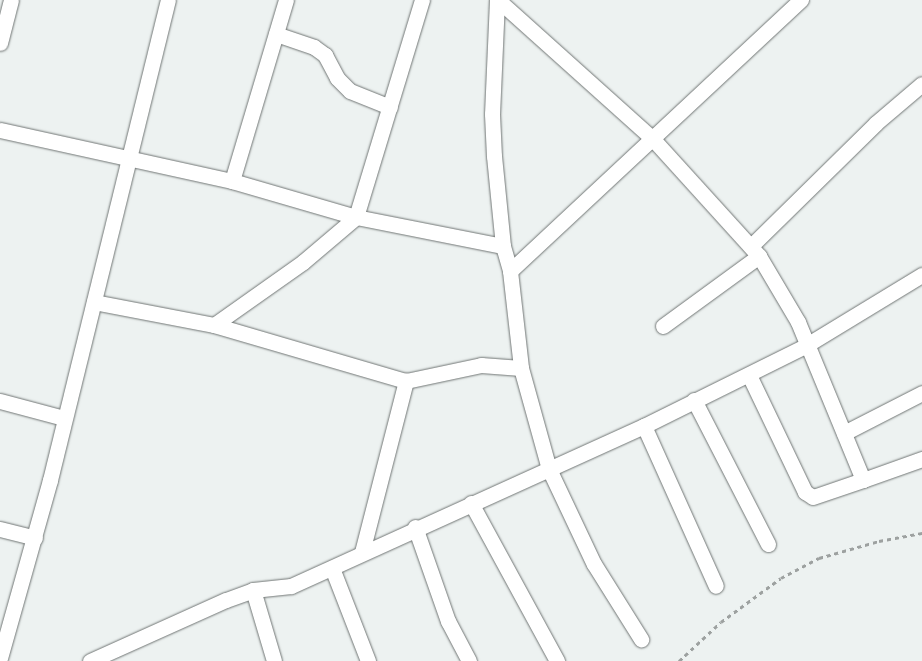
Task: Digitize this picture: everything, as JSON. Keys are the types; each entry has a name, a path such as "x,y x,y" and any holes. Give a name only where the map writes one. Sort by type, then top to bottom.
{"street":[{"path":"0,43 10,0"},
{"path":"0,658 35,538 168,0"},
{"path":"232,181 286,0"},
{"path":"214,325 303,262 356,217 422,0"},
{"path":"498,0 652,138 755,251 790,305 805,346 863,480"},
{"path":"498,0 492,114 503,246 510,271 521,368 549,469 594,564 641,639"},
{"path":"510,271 801,0"},
{"path":"276,34 314,47 325,54 337,78 350,91 390,107"},
{"path":"663,326 755,251 876,123 922,84"},
{"path":"0,130 129,160 232,181 356,217 503,246"},
{"path":"90,661 253,590 291,586 416,527 644,426 805,346 922,276"},
{"path":"94,302 214,325 406,381 481,365 521,368"},
{"path":"749,375 805,492 813,497 922,459"},
{"path":"362,552 406,381"},
{"path":"844,433 922,393"},
{"path":"694,400 768,544"},
{"path":"0,401 64,418"},
{"path":"644,426 716,586"},
{"path":"471,503 557,661"},
{"path":"416,527 448,621 469,661"},
{"path":"0,529 35,538"},
{"path":"332,568 368,661"},
{"path":"253,590 274,661"}],"path":[{"path":"679,661 721,622 781,578 820,558 922,533"}]}
